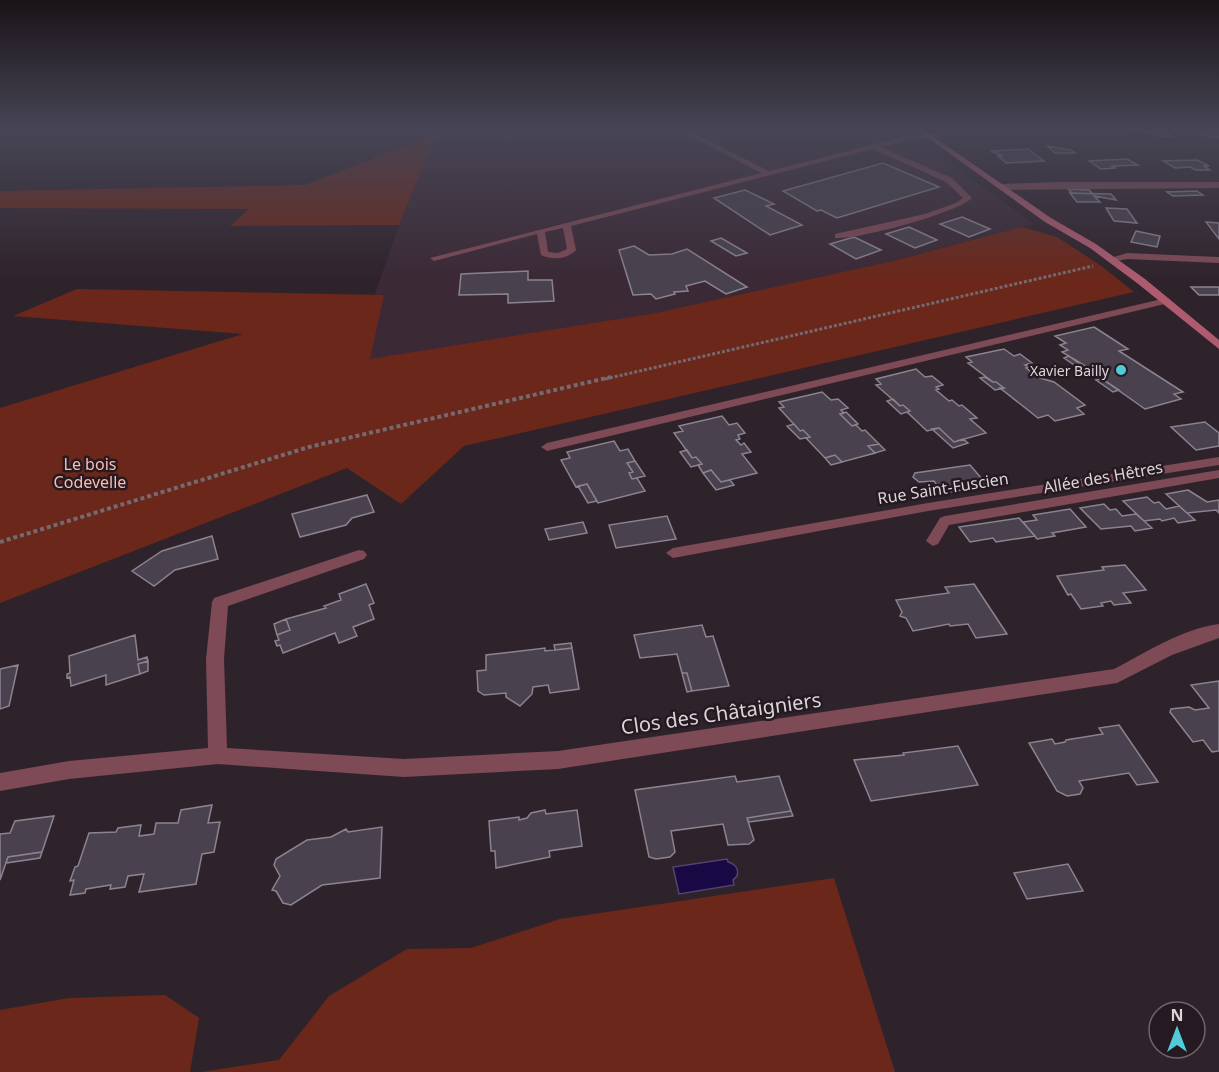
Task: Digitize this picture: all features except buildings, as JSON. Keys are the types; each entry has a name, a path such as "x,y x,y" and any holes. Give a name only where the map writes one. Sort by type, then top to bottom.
{"main road":[{"path":"997,180 1048,220 1111,258 1216,341"}],"street":[{"path":"1007,187 1075,184 1164,186 1219,184"},
{"path":"218,756 215,659 220,602 359,555"},
{"name":"Clos des Châtaigniers","path":"0,782 69,770 218,756 404,768 558,760 1117,676 1166,650 1210,632 1219,631"}],"lane":[{"path":"434,258 746,180"},
{"path":"838,236 944,212 963,204 968,198 949,180"},
{"path":"541,233 544,253 548,256 567,255 572,250 567,226"},
{"path":"1111,258 1127,256 1219,260"},
{"path":"548,447 1166,302"},
{"name":"Rue Saint-Fuscien","path":"673,553 928,507 1219,461"},
{"name":"Allée des Hêtres","path":"933,541 945,521 1219,474"}],"path":[{"path":"0,542 309,447 1100,264"}],"shaded area":[{"path":"417,180 973,180 1034,224 893,261 341,391 399,225"},
{"path":"727,859 737,869 737,876 733,880 734,885 679,894 673,867"}],"green space":[{"path":"318,180 417,180 399,225 230,226 249,209 0,208 0,191 305,185"},
{"name":"Le bois Codevelle","path":"1022,227 1057,237 1100,265 1134,292 464,446 401,504 347,468 0,603 0,408 243,334 13,316 77,289 384,295 370,359 656,313 893,261"},
{"path":"834,878 895,1072 201,1072 279,1060 329,996 407,949 471,948 560,919"},
{"path":"165,995 199,1018 190,1072 0,1072 0,1010 69,998"}],"place":[{"name":"Xavier Bailly","path":"1121,370"}]}
